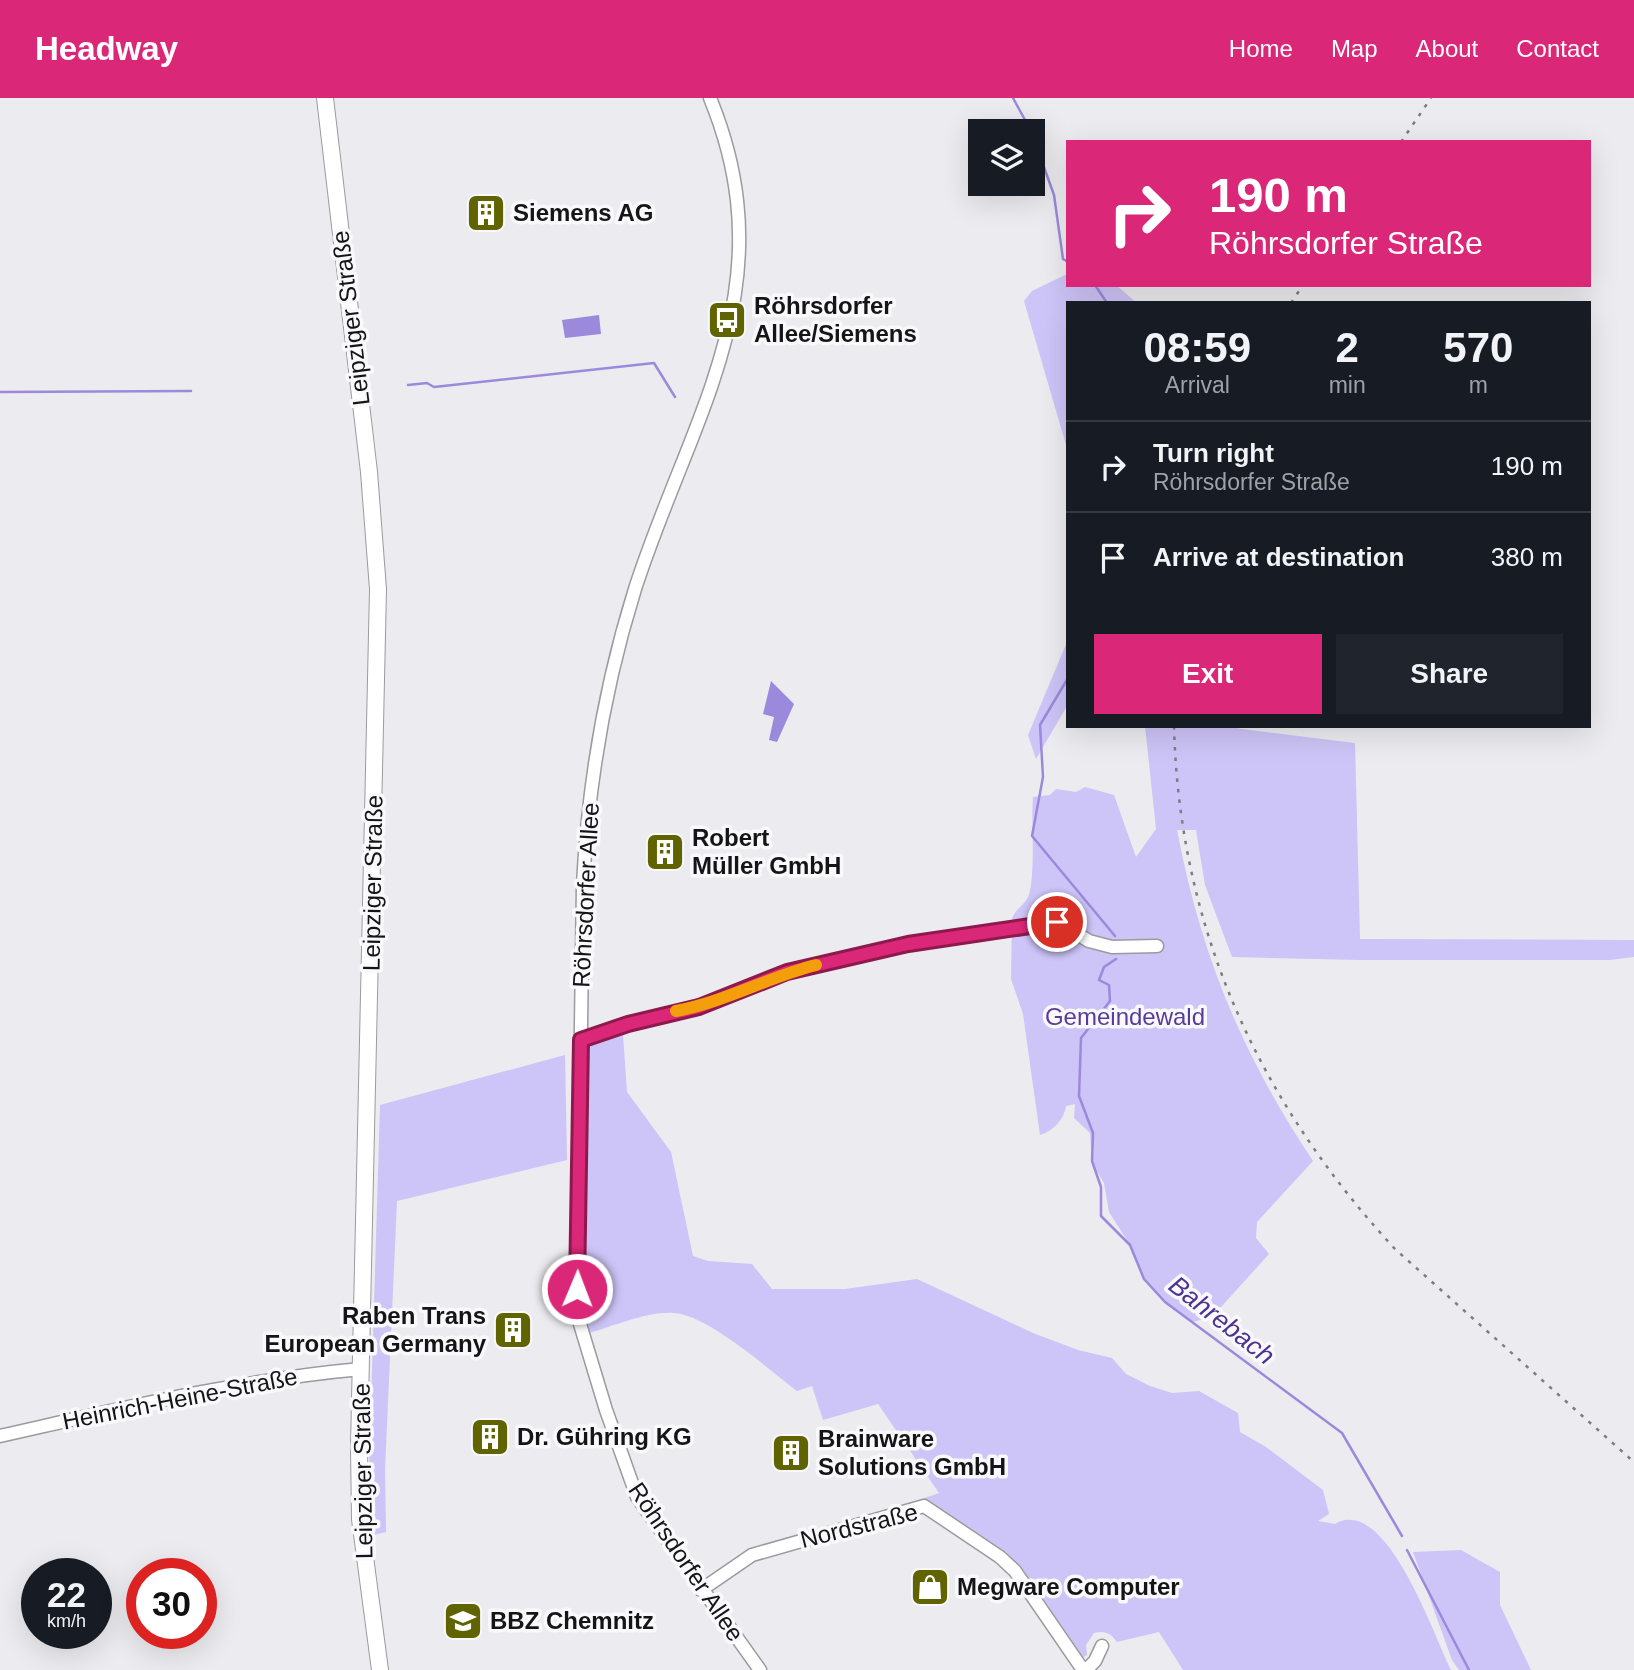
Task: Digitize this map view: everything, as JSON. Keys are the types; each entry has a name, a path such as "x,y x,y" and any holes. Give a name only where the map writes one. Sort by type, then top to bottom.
{"main road":[{"name":"Leipziger Straße","path":"325,98 368,462 378,589 360,1520 380,1670"}],"street":[{"name":"Röhrsdorfer Allee","path":"710,98 726,142 738,208 739,255 734,309 714,382 634,592 617,652 597,746 585,846 577,1304 580,1324 630,1482 648,1514 760,1670"},
{"path":"581,1040 628,1024 699,1007 787,972 921,942 1057,922 1089,941 1112,947 1157,946"},
{"name":"Heinrich-Heine-Straße","path":"0,1436 213,1389 290,1376 361,1369"},
{"name":"Nordstraße","path":"701,1590 752,1555 924,1506 1000,1557 1015,1571 1085,1670 1095,1661 1102,1646"}],"green space":[{"path":"1066,274 1066,287 1118,287 1135,301 1066,301 1066,445 1024,301 1032,291"},
{"path":"1066,644 1066,708 1036,759 1028,735"},
{"name":"Gemeindewald","path":"1145,728 1235,728 1355,743 1360,939 1634,940 1634,957 1610,960 1361,960 1232,957 1205,885 1196,830 1177,830 1198,920 1227,1003 1265,1082 1313,1161 1257,1222 1256,1238 1269,1254 1212,1317 1192,1322 1165,1302 1144,1279 1130,1245 1109,1212 1104,1183 1092,1163 1090,1133 1074,1118 1075,1104 1066,1106 1057,1124 1040,1135 1023,1014 1011,979 1012,919 1028,897 1032,877 1033,797 1050,795 1056,789 1076,792 1085,787 1114,795 1136,857 1156,829"},
{"path":"623,1035 627,1092 671,1152 693,1256 708,1261 752,1264 772,1289 845,1289 917,1279 1033,1333 1078,1350 1112,1358 1126,1374 1150,1386 1172,1393 1199,1391 1238,1413 1240,1432 1266,1447 1323,1490 1329,1514 1318,1521 1335,1524 1354,1520 1372,1529 1390,1548 1420,1601 1451,1670 1183,1670 1159,1632 1117,1642 1107,1633 1094,1633 1086,1645 1087,1655 1082,1658 1006,1552 932,1503 916,1501 939,1493 878,1404 823,1420 812,1386 797,1391 737,1344 688,1316 674,1313 653,1314 589,1333 584,1307 589,1044"},
{"path":"565,1055 567,1160 397,1201 385,1470 386,1532 370,1536 368,1504 380,1105"},
{"path":"1461,1550 1500,1572 1500,1605 1531,1670 1459,1670 1452,1660 1413,1552"}],"shaded area":[{"path":"599,315 601,334 565,338 562,320"},
{"path":"771,681 794,704 777,742 769,740 774,717 763,714"}],"waterway":[{"name":"Bahrebach","path":"1013,98 1024,119"},
{"name":"Bahrebach","path":"1045,170 1054,195 1063,259 1066,261"},
{"name":"Bahrebach","path":"1096,287 1106,301"},
{"path":"408,385 427,383 434,387 654,363 675,397"},
{"path":"0,392 191,391"},
{"name":"Bahrebach","path":"1066,681 1040,725 1043,777 1032,836 1115,936"},
{"name":"Bahrebach","path":"1116,959 1104,967 1099,980 1109,985 1110,1001 1081,1038 1079,1096 1093,1133 1092,1161 1101,1187 1101,1216 1130,1245 1144,1279 1165,1302 1342,1433 1402,1536"},
{"name":"Bahrebach","path":"1407,1550 1469,1670"}],"railway":[{"path":"1402,140 1431,98"},
{"path":"1292,301 1302,287"},
{"path":"1174,728 1179,800 1192,872 1210,941 1235,1008 1267,1072 1304,1134 1347,1193 1395,1249 1634,1462"}],"slow traffic":[{"path":"676,1011 699,1007 787,972 816,965"}],"place":[{"name":"Siemens AG","path":"486,213"},
{"name":"Röhrsdorfer Allee/Siemens","path":"727,320"},
{"name":"Robert Müller GmbH","path":"665,852"},
{"name":"Raben Trans European Germany","path":"513,1330"},
{"name":"Dr. Gühring KG","path":"490,1437"},
{"name":"Brainware Solutions GmbH","path":"791,1453"},
{"name":"Megware Computer","path":"930,1587"},
{"name":"BBZ Chemnitz","path":"463,1621"}],"route":[{"path":"577,1289 581,1040 628,1024 699,1007 787,972 908,944 1057,922"}]}
